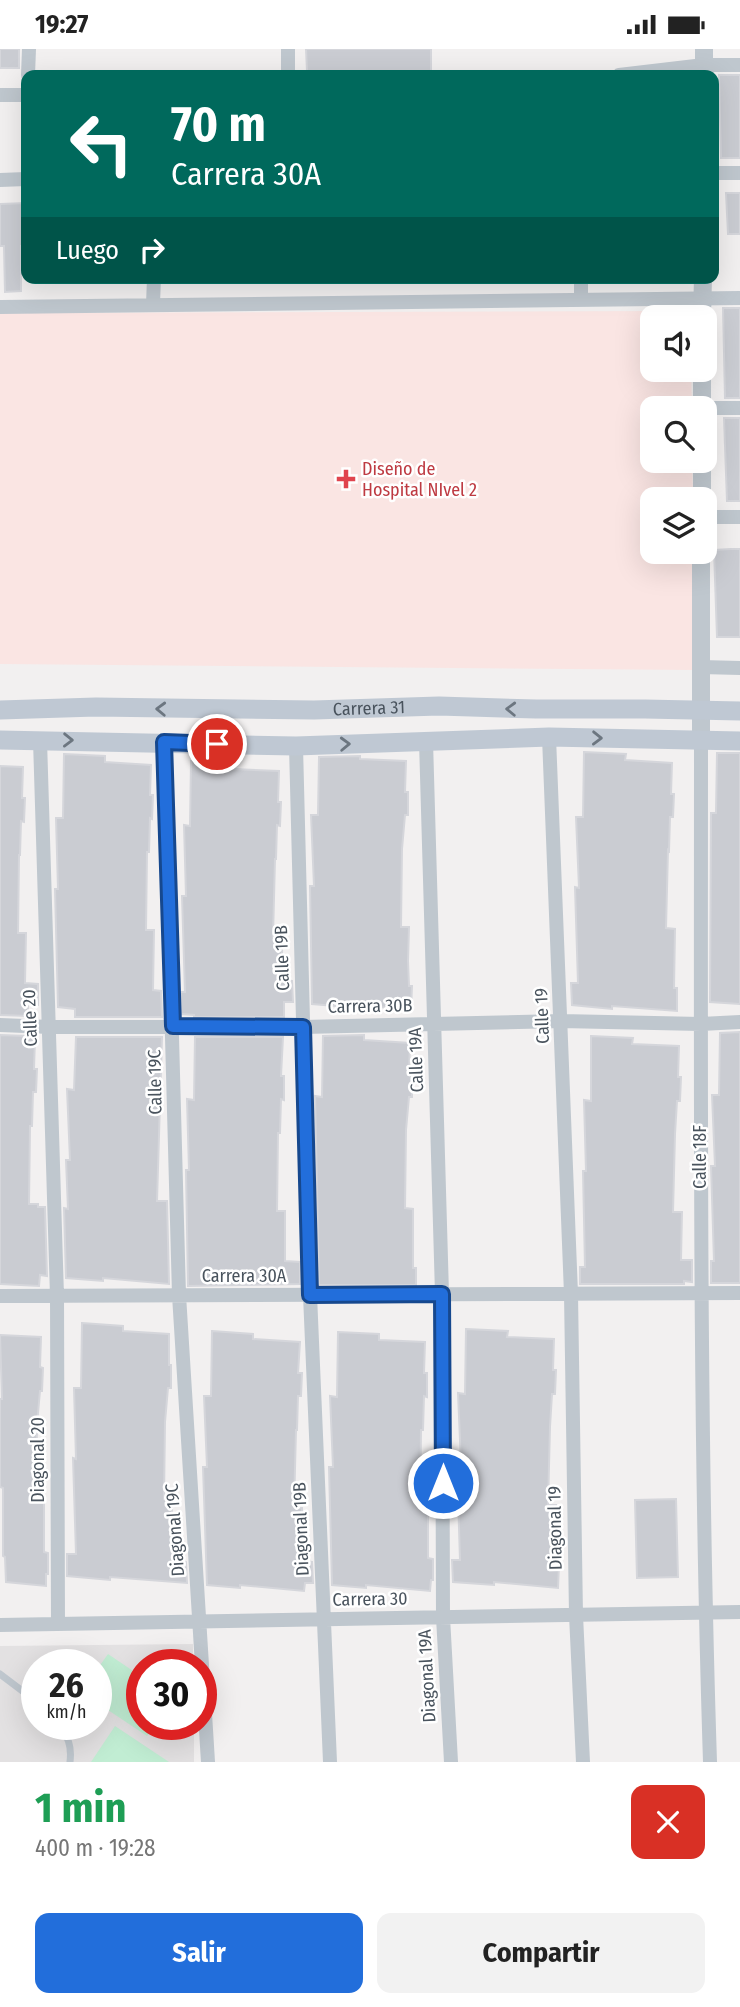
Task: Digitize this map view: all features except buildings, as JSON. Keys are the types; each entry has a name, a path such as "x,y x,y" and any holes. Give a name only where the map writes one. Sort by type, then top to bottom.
{"main road":[{"name":"Carrera 31","path":"0,710 96,707 314,710 439,706 740,711"},
{"name":"Carrera 31","path":"0,740 296,746 549,737 740,741"}],"street":[{"path":"28,70 29,49"},
{"path":"288,49 288,70"},
{"path":"654,70 704,63 740,65"},
{"path":"0,95 21,95"},
{"path":"719,173 740,173"},
{"path":"0,180 21,179"},
{"path":"153,304 154,284"},
{"path":"581,284 581,300"},
{"path":"703,284 703,305"},
{"path":"0,307 740,298"},
{"path":"717,408 740,408"},
{"path":"717,517 740,517"},
{"name":"Calle 18F","path":"701,564 700,1294 710,1762"},
{"path":"701,667 740,668"},
{"name":"Calle 19","path":"549,737 571,1294"},
{"name":"Calle 20","path":"40,740 57,1296"},
{"name":"Calle 19A","path":"426,741 442,1294"},
{"name":"Calle 19C","path":"164,742 180,1296"},
{"name":"Calle 19B","path":"296,746 310,1295"},
{"name":"Carrera 30B","path":"0,1025 303,1027 561,1021 701,1024 740,1022"},
{"name":"Carrera 30A","path":"0,1296 740,1293"},
{"name":"Diagonal 19A","path":"442,1294 443,1617 451,1762"},
{"name":"Diagonal 19","path":"571,1294 576,1615 583,1762"},
{"name":"Diagonal 19B","path":"310,1295 330,1762"},
{"name":"Diagonal 20","path":"57,1296 58,1624"},
{"name":"Diagonal 19C","path":"180,1296 208,1762"},
{"name":"Carrera 30","path":"0,1625 740,1612"}],"lane":[{"path":"0,1674 21,1690"},
{"path":"68,1740 70,1762"}],"shaded area":[{"name":"Diseño de Hospital NIvel 2","path":"640,311 640,382 691,382 692,396 640,396 640,473 692,473 693,487 640,487 640,564 694,564 695,670 0,664 0,313"},
{"path":"193,1644 193,1649 126,1649 126,1740 194,1740 194,1762 0,1762 0,1646"}],"green space":[{"path":"112,1657 126,1666 126,1722 112,1713"},
{"path":"115,1726 126,1733 126,1740 136,1740 169,1762 91,1762 106,1740 112,1740"}],"place":[{"name":"Diseño de Hospital NIvel 2","path":"346,479"}],"route":[{"path":"217,744 164,742 173,1026 303,1027 310,1295 442,1294 443,1483"}]}
